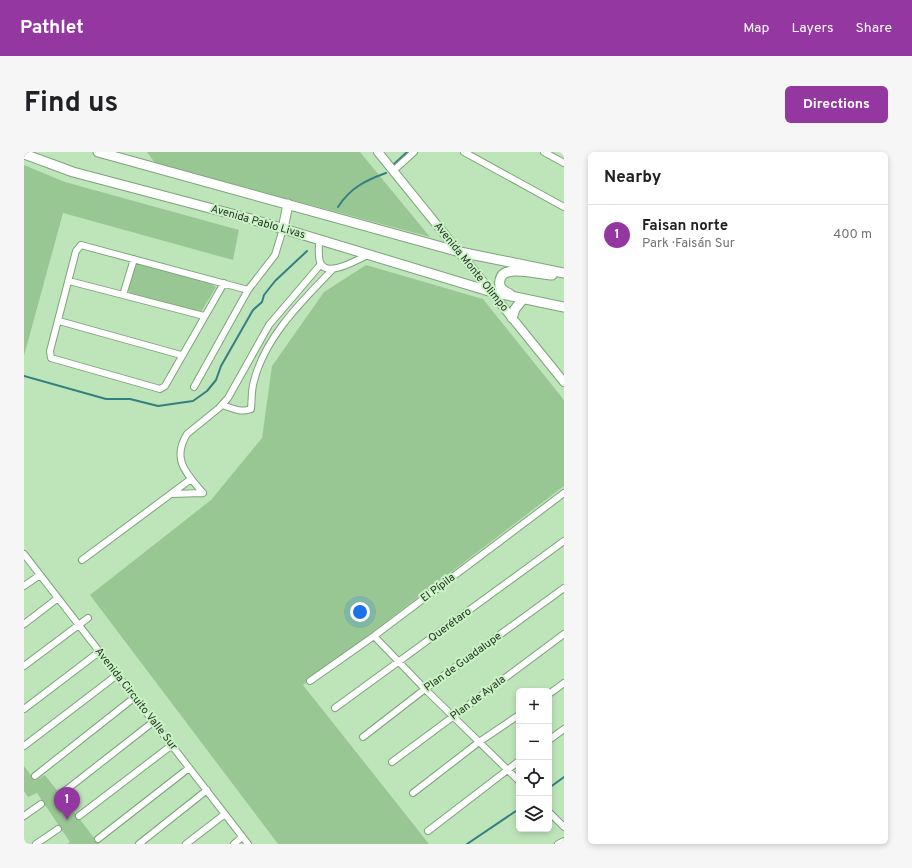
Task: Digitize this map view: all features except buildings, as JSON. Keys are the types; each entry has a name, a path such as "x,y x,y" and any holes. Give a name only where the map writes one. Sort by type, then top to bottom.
{"main road":[{"path":"98,152 460,252 564,274"},
{"name":"Avenida Pablo Livas","path":"25,155 73,172 251,219 492,292 513,296"},
{"path":"283,229 288,204"},
{"path":"564,274 505,271 501,274 499,283 502,289 513,296 564,307"},
{"path":"512,318 515,309 523,298"}],"street":[{"name":"Avenida Monte Olimpo","path":"378,152 564,382"},
{"path":"393,171 414,152"},
{"path":"464,152 564,207"},
{"path":"544,152 564,163"},
{"path":"194,387 248,290 275,255 283,229"},
{"path":"171,494 203,493 181,464 180,454 184,438 228,398 269,325 321,264 319,240"},
{"path":"224,283 181,355 165,386 160,389 155,389 51,358 50,351 76,251 82,245 224,283 248,290"},
{"path":"321,264 330,269 337,269 368,255"},
{"path":"123,295 134,259"},
{"path":"222,405 236,410 246,411 251,409 253,382 262,359 299,305 333,269"},
{"path":"69,281 204,316"},
{"path":"59,321 181,355"},
{"path":"82,560 191,479"},
{"name":"El Pípila","path":"310,681 374,636 564,493"},
{"name":"Querétaro","path":"335,708 399,663 564,541"},
{"name":"Avenida Circuito Valle Sur","path":"24,554 248,844"},
{"path":"24,586 40,574"},
{"name":"Plan de Guadalupe","path":"363,737 425,689 564,588"},
{"path":"24,624 58,598"},
{"path":"24,666 88,618"},
{"name":"Plan de Ayala","path":"392,762 564,634"},
{"path":"374,636 452,717 516,778"},
{"path":"24,709 99,652"},
{"path":"24,746 116,675"},
{"path":"552,692 564,683"},
{"path":"35,776 135,697"},
{"path":"413,794 479,742 516,717"},
{"path":"61,794 153,722"},
{"path":"552,738 564,729"},
{"path":"79,816 172,745"},
{"path":"428,831 516,763"},
{"path":"98,839 189,768"},
{"path":"139,844 206,790"},
{"path":"24,816 41,804"},
{"path":"186,844 225,814"},
{"path":"552,815 564,827"},
{"path":"36,844 58,829"},
{"path":"234,844 242,837"},
{"path":"558,844 564,841"}],"green space":[{"path":"147,152 360,152 430,237 155,163"},
{"path":"24,165 65,182 239,230 233,260 63,213 24,356"},
{"path":"139,262 208,282 216,287 201,312 131,295 128,287 129,282 134,269"},
{"path":"366,265 483,299 564,400 564,486 303,685 429,844 278,844 90,595 211,500 262,438 272,366 324,292"},
{"path":"24,766 35,781 45,775 99,844 67,844 70,842 37,793 28,797 24,791"}],"waterway":[{"path":"393,165 407,152"},
{"path":"338,207 353,190 386,173"},
{"path":"24,376 106,399 130,399 158,406 193,401 207,391 216,380 221,366 253,310 262,302 264,295 275,281 307,251"},
{"path":"552,786 564,777"},
{"path":"467,844 516,811"}],"place":[{"name":"Faisan norte","path":"67,820"}]}
